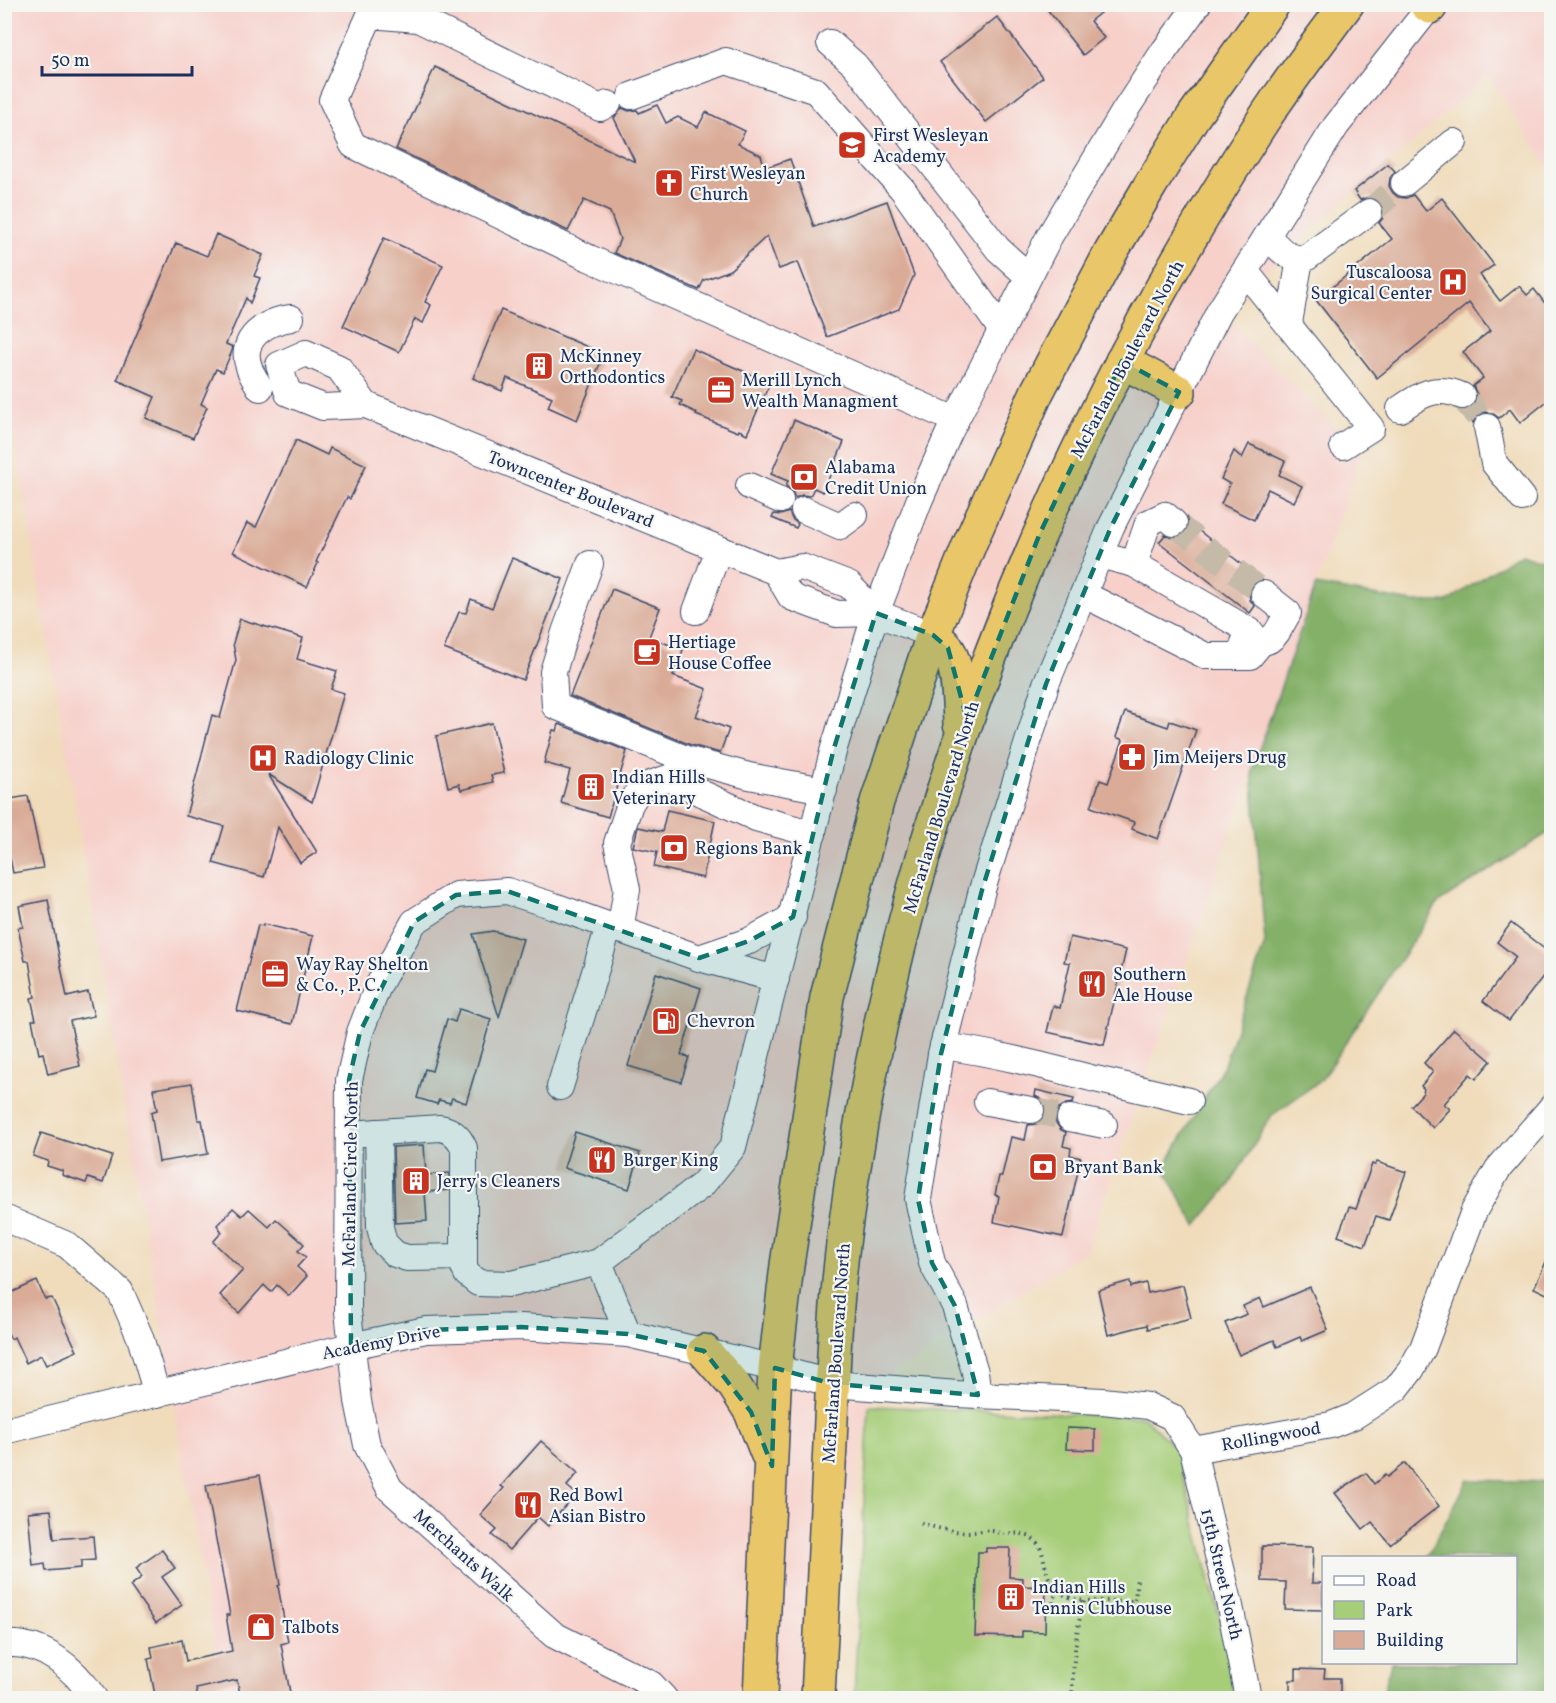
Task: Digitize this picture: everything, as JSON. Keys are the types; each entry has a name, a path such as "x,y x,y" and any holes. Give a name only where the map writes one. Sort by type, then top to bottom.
{"highway":[{"path":"760,1698 775,1368 801,1163 827,997 877,802 933,635 969,543 1017,437 1111,252 1163,165 1231,61 1273,4"},
{"path":"1320,41 1338,4"},
{"name":"McFarland Boulevard North","path":"818,1698 836,1308 841,1266 855,1162 868,1089 908,914 930,835 989,658 1068,471 1122,362 1185,248 1264,118 1347,4"},
{"path":"1122,362 1179,392"},
{"path":"933,635 948,648 953,663 958,686 961,737"},
{"path":"704,1351 734,1385 751,1412 772,1466"}],"street":[{"path":"349,1134 440,1128 452,1132 461,1141 464,1148 464,1267 467,1274 478,1283 511,1284 599,1262 702,1185 734,1147 834,748 876,613 919,501 955,420 1028,276 1124,112 1198,4"},
{"path":"978,1395 975,1372 955,1306 933,1263 918,1199 943,1046 982,890 1043,695 1111,527 1219,312 1336,126 1429,6"},
{"path":"955,420 589,258 353,145 332,100 370,15 418,19 600,108 726,61 816,91 903,190 1001,329"},
{"path":"830,43 855,65 998,249 1028,276"},
{"path":"1404,183 1454,141"},
{"path":"1267,236 1283,253 1294,259 1300,259 1312,256 1369,212"},
{"path":"1289,323 1300,259"},
{"path":"1245,271 1371,428 1343,446"},
{"path":"260,388 248,366 248,348 255,333 268,323 291,318"},
{"path":"1400,409 1428,392 1445,390 1462,396"},
{"name":"Towncenter Boulevard","path":"366,405 776,572 791,597 837,614 876,613 933,635"},
{"path":"1487,427 1494,463 1522,498"},
{"path":"749,486 780,500"},
{"path":"804,510 840,526 855,515"},
{"path":"1134,564 1148,523 1165,515 1174,523"},
{"path":"696,611 719,549"},
{"path":"1099,555 1134,564 1250,631 1260,644"},
{"path":"590,564 553,672 555,706 686,759 749,776 824,790"},
{"path":"1083,594 1210,649 1250,656 1260,644 1273,639 1288,613 1264,594"},
{"path":"1210,649 1227,618"},
{"path":"560,1087 627,889 617,843 630,804 641,788 668,778 756,818 813,834"},
{"name":"McFarland Circle North","path":"351,1346 348,1311 349,1080 360,1032 378,986 414,922 456,896 507,891 699,958 776,979"},
{"path":"699,958 749,941 793,917"},
{"path":"943,1046 984,1052 1188,1101"},
{"path":"987,1102 1031,1110"},
{"name":"Rollingwood","path":"1193,1450 1331,1425 1354,1416 1396,1389 1411,1370 1423,1348 1474,1211 1498,1169 1551,1107"},
{"path":"1070,1118 1104,1125"},
{"path":"378,1132 380,1227 384,1243 394,1254 407,1258 464,1257"},
{"path":"4,1218 67,1245 120,1292 140,1337 157,1394"},
{"path":"599,1262 628,1334"},
{"name":"Academy Drive","path":"4,1431 351,1346 426,1330 521,1327 628,1334 775,1368 833,1384"},
{"name":"Merchants Walk","path":"351,1346 358,1401 367,1445 390,1489 554,1635 651,1683 664,1698"},
{"path":"833,1384 1148,1406 1172,1417 1193,1450"},
{"name":"15th Street North","path":"1193,1450 1230,1606 1248,1698"},
{"path":"4,1644 13,1643 37,1648 60,1660 79,1677 94,1698"}],"path":[{"path":"921,1523 958,1532 991,1531 1027,1535 1036,1541 1043,1555 1045,1571 1058,1591 1084,1601 1135,1601"},
{"path":"1135,1607 1137,1577"},
{"path":"1046,1607 1053,1607 1058,1591"},
{"path":"1072,1698 1074,1650 1084,1601"}],"highlighted area":[{"path":"1122,361 1179,392 1111,527 1046,684 982,890 941,1054 918,1199 932,1263 955,1306 978,1395 833,1384 775,1368 772,1466 751,1412 704,1351 628,1334 521,1327 426,1330 351,1346 349,1080 360,1032 414,922 456,895 507,891 699,958 749,941 793,917 834,748 876,613 933,635 948,648 967,720 1040,533"}],"shaded area":[{"path":"4,5 1551,5 1551,171 1488,76 1354,191 1220,312 1361,454 1086,1251 872,1386 820,1698 223,1698 5,380"}],"green space":[{"path":"1519,553 1551,563 1551,833 1438,903 1321,1080 1271,1116 1229,1186 1196,1226 1164,1168 1224,1065 1265,943 1252,770 1316,585 1413,602 1447,602"},
{"path":"869,1406 1144,1417 1176,1449 1227,1647 1235,1698 854,1698"},
{"path":"1468,1480 1551,1482 1551,1698 1382,1698 1391,1664 1517,1664 1517,1556 1428,1556"}],"building":[{"path":"1043,4 1111,4 1090,21 1104,38 1083,55"},
{"path":"997,17 1043,77 986,122 940,62"},
{"path":"435,67 635,162 614,118 622,108 629,111 637,110 639,113 657,105 666,123 678,117 698,127 706,112 745,131 738,144 761,155 765,168 790,159 814,227 887,201 914,275 899,309 827,337 798,262 779,269 767,236 730,270 704,280 699,290 614,253 620,239 610,212 584,200 568,231 396,149"},
{"path":"1388,164 1395,171 1390,178 1389,186 1398,197 1406,198 1413,195 1426,211 1442,198 1494,265 1480,275 1500,301 1519,286 1527,295 1534,289 1551,311 1551,398 1520,423 1510,409 1499,418 1492,413 1484,412 1477,416 1473,423 1463,411 1471,408 1476,402 1477,394 1473,386 1483,378 1463,352 1490,331 1469,303 1377,378 1316,300 1392,239 1379,223 1384,211 1381,203 1368,197 1360,200 1354,191"},
{"path":"216,234 263,255 254,276 260,278 250,303 246,298 226,344 233,347 232,351 223,372 216,369 201,404 207,407 193,438 146,418 155,397 117,380 176,243 207,256"},
{"path":"384,238 443,265 425,302 431,305 423,323 415,319 399,352 343,326"},
{"name":"McKinney Orthodontics","path":"501,310 604,354 577,420 548,407 552,397 507,378 502,391 473,378"},
{"name":"Merill Lynch Wealth Managment","path":"693,349 770,383 747,434 696,415 697,413 680,405 682,401 672,397"},
{"name":"Alabama Credit Union","path":"794,420 844,442 823,492 814,488 810,496 802,495 795,498 786,486 788,481 771,474"},
{"path":"296,440 327,455 330,448 366,465 350,499 347,497 316,562 318,563 307,587 233,552 247,523 256,527"},
{"path":"1249,444 1285,461 1279,475 1302,486 1294,502 1268,489 1254,520 1221,504 1230,484 1221,479 1234,451 1242,458"},
{"path":"789,512 798,524 796,528 772,518 774,514 781,515"},
{"path":"1189,523 1262,580 1253,584 1249,591 1250,600 1255,606 1250,613 1159,542 1165,535 1172,538 1179,537 1186,532"},
{"path":"512,558 563,579 523,680 444,649 459,612 466,613 471,599 492,608"},
{"path":"612,589 660,608 649,637 683,650 673,676 707,689 696,716 729,729 720,753 691,745 570,696"},
{"name":"Radiology Clinic","path":"240,619 303,638 297,659 337,671 331,689 344,693 312,802 268,774 317,852 300,863 278,827 264,877 213,863 224,826 186,816 212,715 220,718 236,660 233,643"},
{"path":"1125,712 1168,727 1170,721 1196,730 1158,839 1132,829 1134,822 1091,807 1100,780 1108,783 1123,740 1116,737"},
{"path":"492,723 504,773 491,775 493,782 461,790 459,784 448,787 436,736"},
{"name":"Indian Hills Veterinary","path":"559,724 627,751 608,817 561,803 570,770 544,763 553,730 557,731"},
{"path":"28,796 43,868 13,873 10,858 7,858 4,848 4,800"},
{"name":"Regions Bank","path":"667,810 715,821 703,878 654,867 657,852 633,847 638,827 662,832"},
{"path":"48,900 67,997 88,992 94,1016 70,1021 80,1066 48,1074 43,1053 39,1054 32,1020 36,1020 31,998 35,997 29,961 25,961 18,928 23,927 19,906"},
{"path":"1511,923 1551,954 1551,981 1544,975 1509,1021 1483,1001 1516,957 1497,942"},
{"name":"Way Ray Shelton & Co., P. C.","path":"263,924 313,936 292,1024 237,1011 258,925 263,926"},
{"path":"493,931 523,939 499,1017 473,934"},
{"name":"Southern Ale House","path":"1070,937 1126,950 1104,1045 1047,1032 1053,1006 1060,1008 1070,963 1064,962"},
{"name":"Chevron","path":"656,973 701,988 681,1055 689,1057 681,1082 628,1066"},
{"path":"459,1009 491,1019 466,1103 452,1098 450,1103 439,1100 437,1104 417,1098 425,1069 432,1071 447,1019 455,1022"},
{"path":"1454,1029 1491,1061 1476,1079 1470,1074 1444,1104 1450,1109 1433,1128 1411,1106 1423,1093 1424,1089 1421,1086 1433,1072 1424,1063"},
{"path":"192,1083 198,1120 202,1120 208,1154 159,1162 151,1112 157,1110 153,1089"},
{"name":"Bryant Bank","path":"1036,1090 1074,1099 1073,1103 1059,1108 1055,1116 1056,1123 1061,1130 1066,1132 1063,1146 1071,1148 1070,1155 1081,1158 1063,1237 994,1222 999,1196 995,1195 1011,1137 1025,1140 1028,1125 1037,1124 1046,1113 1045,1104 1035,1096"},
{"name":"Burger King","path":"575,1132 640,1153 629,1189 564,1168"},
{"path":"41,1133 112,1156 103,1183 88,1178 86,1183 62,1175 63,1171 47,1166 48,1161 33,1156"},
{"name":"Jerry's Cleaners","path":"424,1145 426,1175 449,1173 449,1190 425,1192 427,1221 395,1223 393,1147"},
{"path":"1377,1162 1406,1172 1389,1220 1376,1216 1365,1246 1338,1236 1349,1207 1356,1209 1372,1164 1375,1165"},
{"path":"233,1208 242,1216 249,1209 269,1227 276,1219 304,1244 298,1251 306,1257 297,1267 307,1276 289,1296 277,1285 271,1292 264,1285 239,1313 220,1295 243,1270 213,1242 222,1232 217,1225"},
{"path":"1551,1251 1551,1296 1534,1288"},
{"path":"37,1281 45,1299 52,1298 77,1351 46,1365 41,1355 26,1363 14,1337 11,1339 4,1326 4,1296"},
{"path":"1130,1281 1131,1287 1146,1283 1148,1293 1183,1285 1191,1318 1148,1329 1147,1325 1108,1335 1098,1290"},
{"path":"1310,1287 1328,1330 1302,1341 1300,1337 1277,1347 1274,1340 1239,1355 1225,1323 1247,1314 1243,1306 1260,1298 1264,1307"},
{"path":"1067,1428 1095,1429 1095,1450 1066,1449"},
{"name":"Red Bowl Asian Bistro","path":"541,1441 578,1473 567,1486 576,1494 548,1526 538,1517 509,1550 492,1535 497,1530 480,1515 504,1488 501,1486"},
{"path":"1405,1463 1439,1506 1390,1544 1372,1522 1363,1529 1335,1493 1366,1473 1374,1484"},
{"path":"260,1475 288,1642 281,1644 291,1698 241,1698 237,1680 196,1689 198,1698 161,1698 160,1694 155,1695 148,1659 153,1658 151,1647 182,1640 186,1661 232,1651 226,1615 230,1615 206,1485"},
{"path":"51,1510 54,1539 93,1536 95,1560 81,1561 81,1568 46,1571 45,1564 33,1566 28,1512"},
{"path":"1262,1546 1313,1547 1312,1583 1322,1583 1322,1610 1285,1609 1286,1582 1262,1581"},
{"name":"Indian Hills Tennis Clubhouse","path":"986,1548 1010,1548 1009,1577 1023,1578 1023,1586 1046,1587 1045,1632 1022,1631 1022,1637 975,1636 978,1552 986,1552"},
{"path":"162,1550 175,1568 162,1577 182,1605 156,1623 130,1586 142,1577 136,1568"},
{"path":"1296,1669 1325,1670 1324,1678 1340,1678 1340,1698 1290,1697 1290,1680 1296,1680"}],"tunnel":[{"path":"1369,212 1404,183"},
{"path":"1462,396 1487,427"},
{"path":"1174,523 1264,594"},
{"path":"1031,1110 1070,1118"}],"place":[{"name":"First Wesleyan Academy","path":"852,145"},
{"name":"First Wesleyan Church","path":"669,183"},
{"name":"Tuscaloosa Surgical Center","path":"1453,282"},
{"name":"McKinney Orthodontics","path":"539,366"},
{"name":"Merill Lynch Wealth Managment","path":"721,390"},
{"name":"Alabama Credit Union","path":"804,477"},
{"name":"Hertiage House Coffee","path":"647,652"},
{"name":"Jim Meijers Drug","path":"1132,757"},
{"name":"Radiology Clinic","path":"263,758"},
{"name":"Indian Hills Veterinary","path":"591,787"},
{"name":"Regions Bank","path":"674,848"},
{"name":"Way Ray Shelton & Co., P. C.","path":"275,974"},
{"name":"Southern Ale House","path":"1092,984"},
{"name":"Chevron","path":"666,1021"},
{"name":"Burger King","path":"602,1160"},
{"name":"Bryant Bank","path":"1043,1167"},
{"name":"Jerry's Cleaners","path":"416,1181"},
{"name":"Red Bowl Asian Bistro","path":"528,1505"},
{"name":"Indian Hills Tennis Clubhouse","path":"1011,1597"},
{"name":"Talbots","path":"261,1627"}]}
